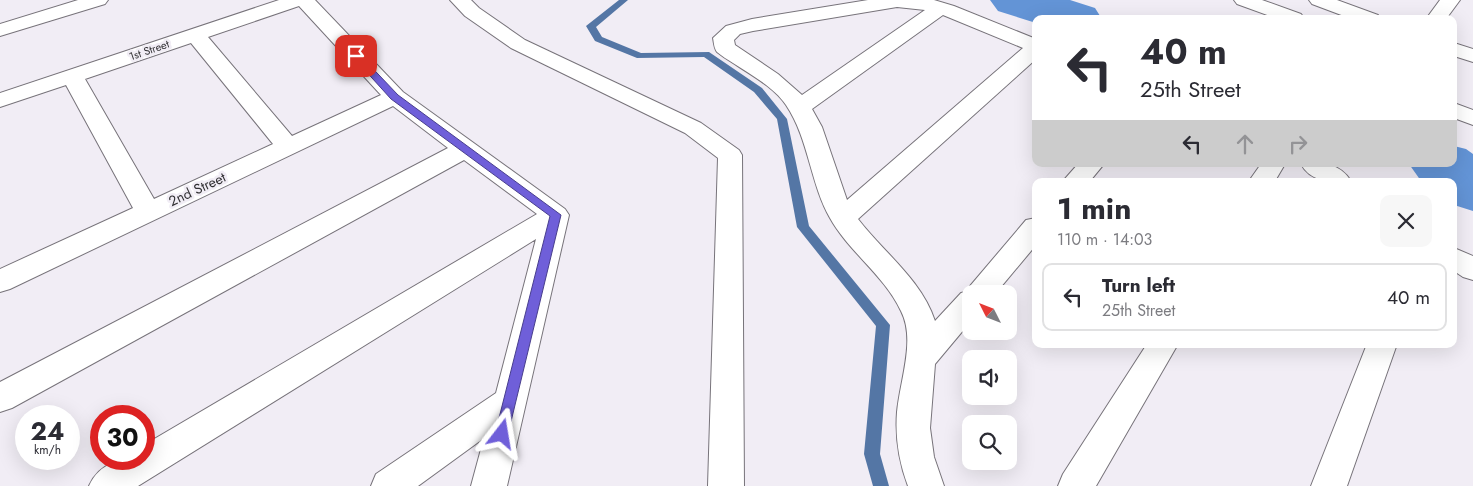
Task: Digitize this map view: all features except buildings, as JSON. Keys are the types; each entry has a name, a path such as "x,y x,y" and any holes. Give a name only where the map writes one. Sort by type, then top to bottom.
{"street":[{"path":"0,30 68,4 98,0"},
{"name":"1st Street","path":"0,100 298,0"},
{"path":"304,0 395,97 556,215"},
{"path":"460,0 472,12 518,44 693,128 730,155 726,486"},
{"path":"1244,0 1286,15"},
{"path":"1297,15 1314,0"},
{"path":"1319,0 1360,15"},
{"path":"1439,15 1450,0"},
{"path":"926,486 918,470 912,418 924,332 915,303 843,218 829,188 806,118 794,100 769,78 725,48 723,38 733,30 752,24 897,1 923,3 940,8 1032,45"},
{"path":"799,108 940,8"},
{"path":"196,35 288,147"},
{"path":"1457,50 1473,56"},
{"path":"843,218 1032,51"},
{"path":"72,76 148,212"},
{"name":"2nd Street","path":"0,281 395,97"},
{"path":"1457,111 1473,118"},
{"path":"0,398 465,149"},
{"path":"1079,178 1089,167"},
{"path":"1264,178 1271,167"},
{"path":"1317,167 1334,178"},
{"path":"489,486 556,215"},
{"path":"107,486 556,215"},
{"path":"986,285 1032,232"},
{"path":"1457,260 1473,270"},
{"path":"920,360 962,311"},
{"path":"1076,486 1161,348"},
{"path":"1329,486 1381,348"},
{"path":"389,486 511,400"}],"waterway":[{"path":"624,0 591,26 598,39 640,56 706,54 758,90 782,119 803,227 883,325 872,454 881,486"},
{"path":"1016,0 1063,15"},
{"path":"1446,167 1473,188"}],"route":[{"path":"356,56 395,97 556,215 502,434"}]}
